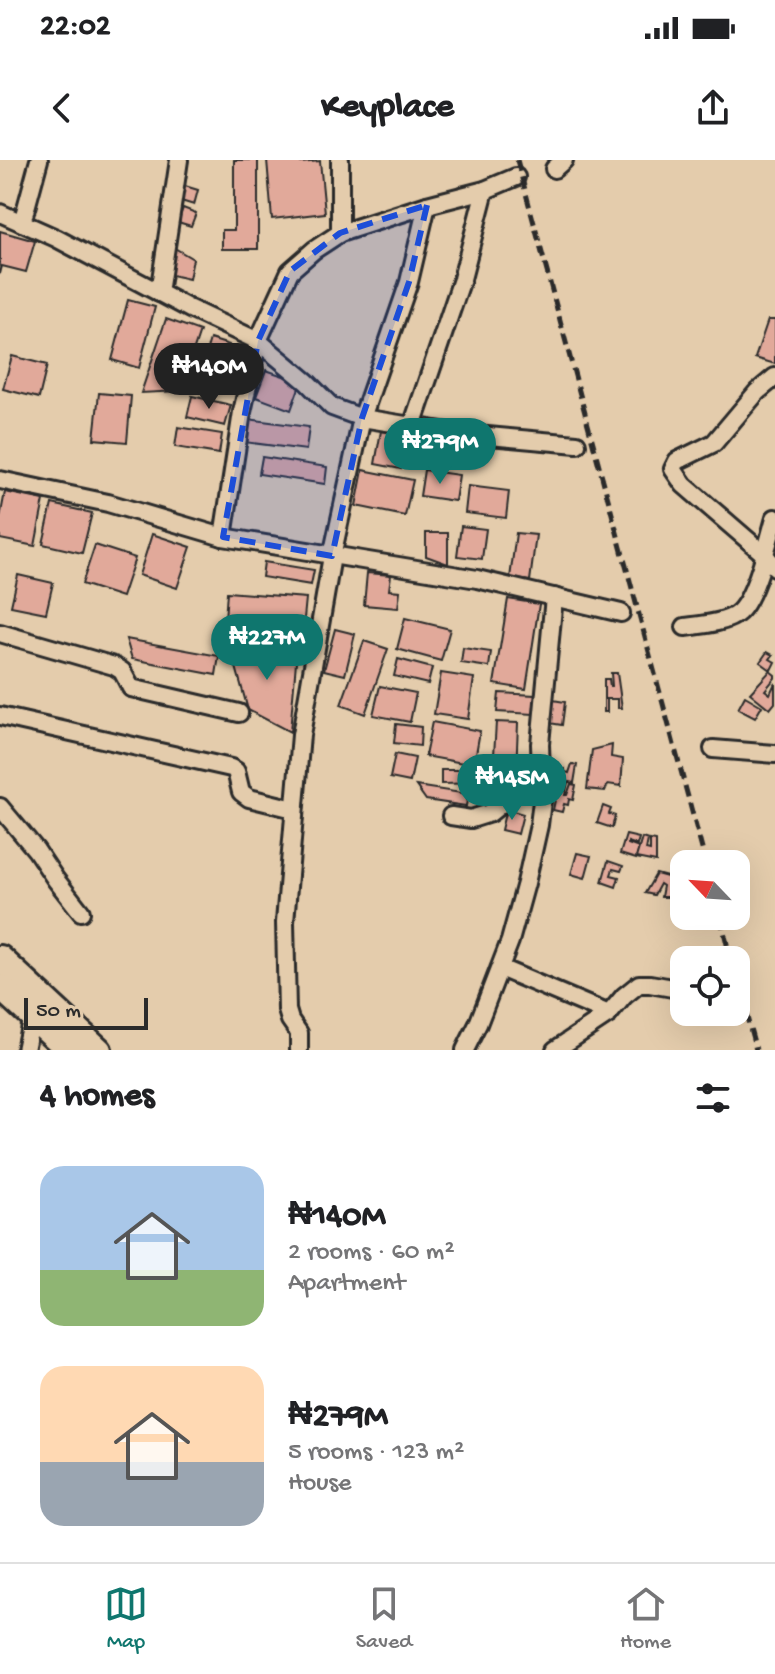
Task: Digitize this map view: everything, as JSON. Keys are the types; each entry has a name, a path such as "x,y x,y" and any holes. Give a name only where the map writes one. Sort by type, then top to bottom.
{"main road":[{"path":"0,958 99,1050"},
{"path":"0,987 69,1050"}],"street":[{"path":"22,223 39,160"},
{"path":"159,293 179,160"},
{"path":"340,160 340,233"},
{"path":"223,537 242,412 258,341 290,271 340,233 485,190 516,177"},
{"path":"412,426 462,279 485,190"},
{"path":"299,1050 299,1033 287,1010 285,922 301,735 332,556 362,418 409,282 427,205"},
{"path":"0,213 56,238 258,341 332,407 362,418 455,433 577,444"},
{"path":"770,560 684,485 673,469 677,461 714,443 757,392 775,377"},
{"path":"0,480 108,503 223,537 477,579 621,613"},
{"path":"685,627 738,614 770,560 775,518"},
{"path":"465,1050 510,941 541,813 540,744 554,597"},
{"path":"0,633 114,666 122,671 131,688 239,713"},
{"path":"0,716 231,768 236,771 241,792 249,798 294,809"},
{"path":"713,749 775,754"},
{"path":"451,816 471,819 490,813 525,785 542,778"},
{"path":"0,807 81,912"},
{"path":"500,968 609,1014"},
{"path":"555,1050 609,1014 639,984 670,988"},
{"path":"25,1050 32,1016"}],"highlighted area":[{"path":"427,205 409,282 362,418 332,556 223,537 258,341 290,271 340,233"}],"building":[{"path":"234,160 258,160 258,249 222,249 222,230 234,230"},
{"path":"267,160 320,161 325,213 272,219"},
{"path":"185,186 198,190 194,205 181,201"},
{"path":"183,208 196,213 191,226 178,222"},
{"path":"0,231 35,241 26,272 2,266 0,274"},
{"path":"173,247 193,259 189,279 167,274"},
{"path":"128,300 155,307 139,368 112,360"},
{"path":"166,319 200,331 180,391 141,393"},
{"path":"768,320 775,320 775,364 755,358"},
{"path":"210,339 229,345 216,388 197,382"},
{"path":"12,356 47,365 39,398 3,389"},
{"path":"266,370 301,382 291,410 256,397"},
{"path":"99,393 131,396 127,442 94,439"},
{"path":"192,396 231,405 225,426 187,417"},
{"path":"247,419 309,427 306,450 244,442"},
{"path":"178,427 222,434 219,454 175,447"},
{"path":"381,431 407,435 401,469 375,464"},
{"path":"262,457 327,467 325,484 259,474"},
{"path":"363,470 413,480 405,516 356,506"},
{"path":"424,470 459,475 455,501 420,496"},
{"path":"468,486 509,491 506,518 465,513"},
{"path":"5,492 44,500 35,546 0,539"},
{"path":"52,504 92,513 82,553 43,544"},
{"path":"461,526 486,529 482,559 457,556"},
{"path":"426,533 448,533 448,564 426,556"},
{"path":"516,533 536,535 530,581 510,578"},
{"path":"152,534 191,547 177,588 139,575"},
{"path":"95,545 135,558 122,597 82,584"},
{"path":"264,562 314,570 311,585 262,577"},
{"path":"367,573 391,575 389,590 400,591 398,608 364,605"},
{"path":"18,575 53,583 46,613 11,606"},
{"path":"227,592 306,598 302,639 224,633"},
{"path":"508,599 539,604 526,689 494,684"},
{"path":"405,618 450,629 441,661 397,649"},
{"path":"335,629 355,634 345,675 324,670"},
{"path":"126,639 219,656 216,675 132,659"},
{"path":"364,641 388,649 365,714 341,705"},
{"path":"230,645 297,650 290,732 248,710"},
{"path":"463,648 491,652 489,667 461,663"},
{"path":"767,652 773,655 770,659 775,662 771,670 760,662"},
{"path":"398,659 432,668 428,684 394,676"},
{"path":"770,671 775,678 765,690 770,694 775,683 775,703 770,709 750,693"},
{"path":"441,673 474,678 468,719 434,714"},
{"path":"611,673 617,673 622,708 618,708 618,699 607,699 607,712 604,712 604,679 609,679 612,686"},
{"path":"380,686 416,693 410,722 373,715"},
{"path":"499,693 535,695 534,714 497,712"},
{"path":"745,696 762,706 755,718 738,709"},
{"path":"553,700 565,702 562,725 549,723"},
{"path":"432,722 480,731 474,765 425,756"},
{"path":"496,722 518,723 516,773 493,772"},
{"path":"396,724 421,727 420,746 394,743"},
{"path":"612,745 611,757 623,759 621,786 608,784 605,791 587,789 592,750"},
{"path":"395,754 415,758 410,782 390,778"},
{"path":"572,764 577,765 574,783 559,780 560,770 565,769 569,773"},
{"path":"441,770 483,770 483,783 441,784"},
{"path":"559,780 568,782 565,795 571,784 576,785 573,800 569,799 568,805 564,804 562,812 553,810"},
{"path":"416,786 468,794 466,806 426,800"},
{"path":"603,806 611,809 609,814 615,816 612,828 597,823"},
{"path":"506,809 523,814 518,834 501,830"},
{"path":"626,835 639,838 637,845 628,842 639,848 636,859 620,854"},
{"path":"642,838 648,840 646,850 650,851 650,840 656,841 656,862 636,858"},
{"path":"577,853 591,856 585,878 571,874"},
{"path":"608,861 623,866 621,871 613,869 611,875 619,877 616,887 602,882"},
{"path":"656,874 670,878 670,897 661,897 663,886 660,884 654,895 645,893"}],"railway":[{"path":"517,160 702,850"},
{"path":"724,930 728,946"},
{"path":"749,1026 756,1050"}]}
